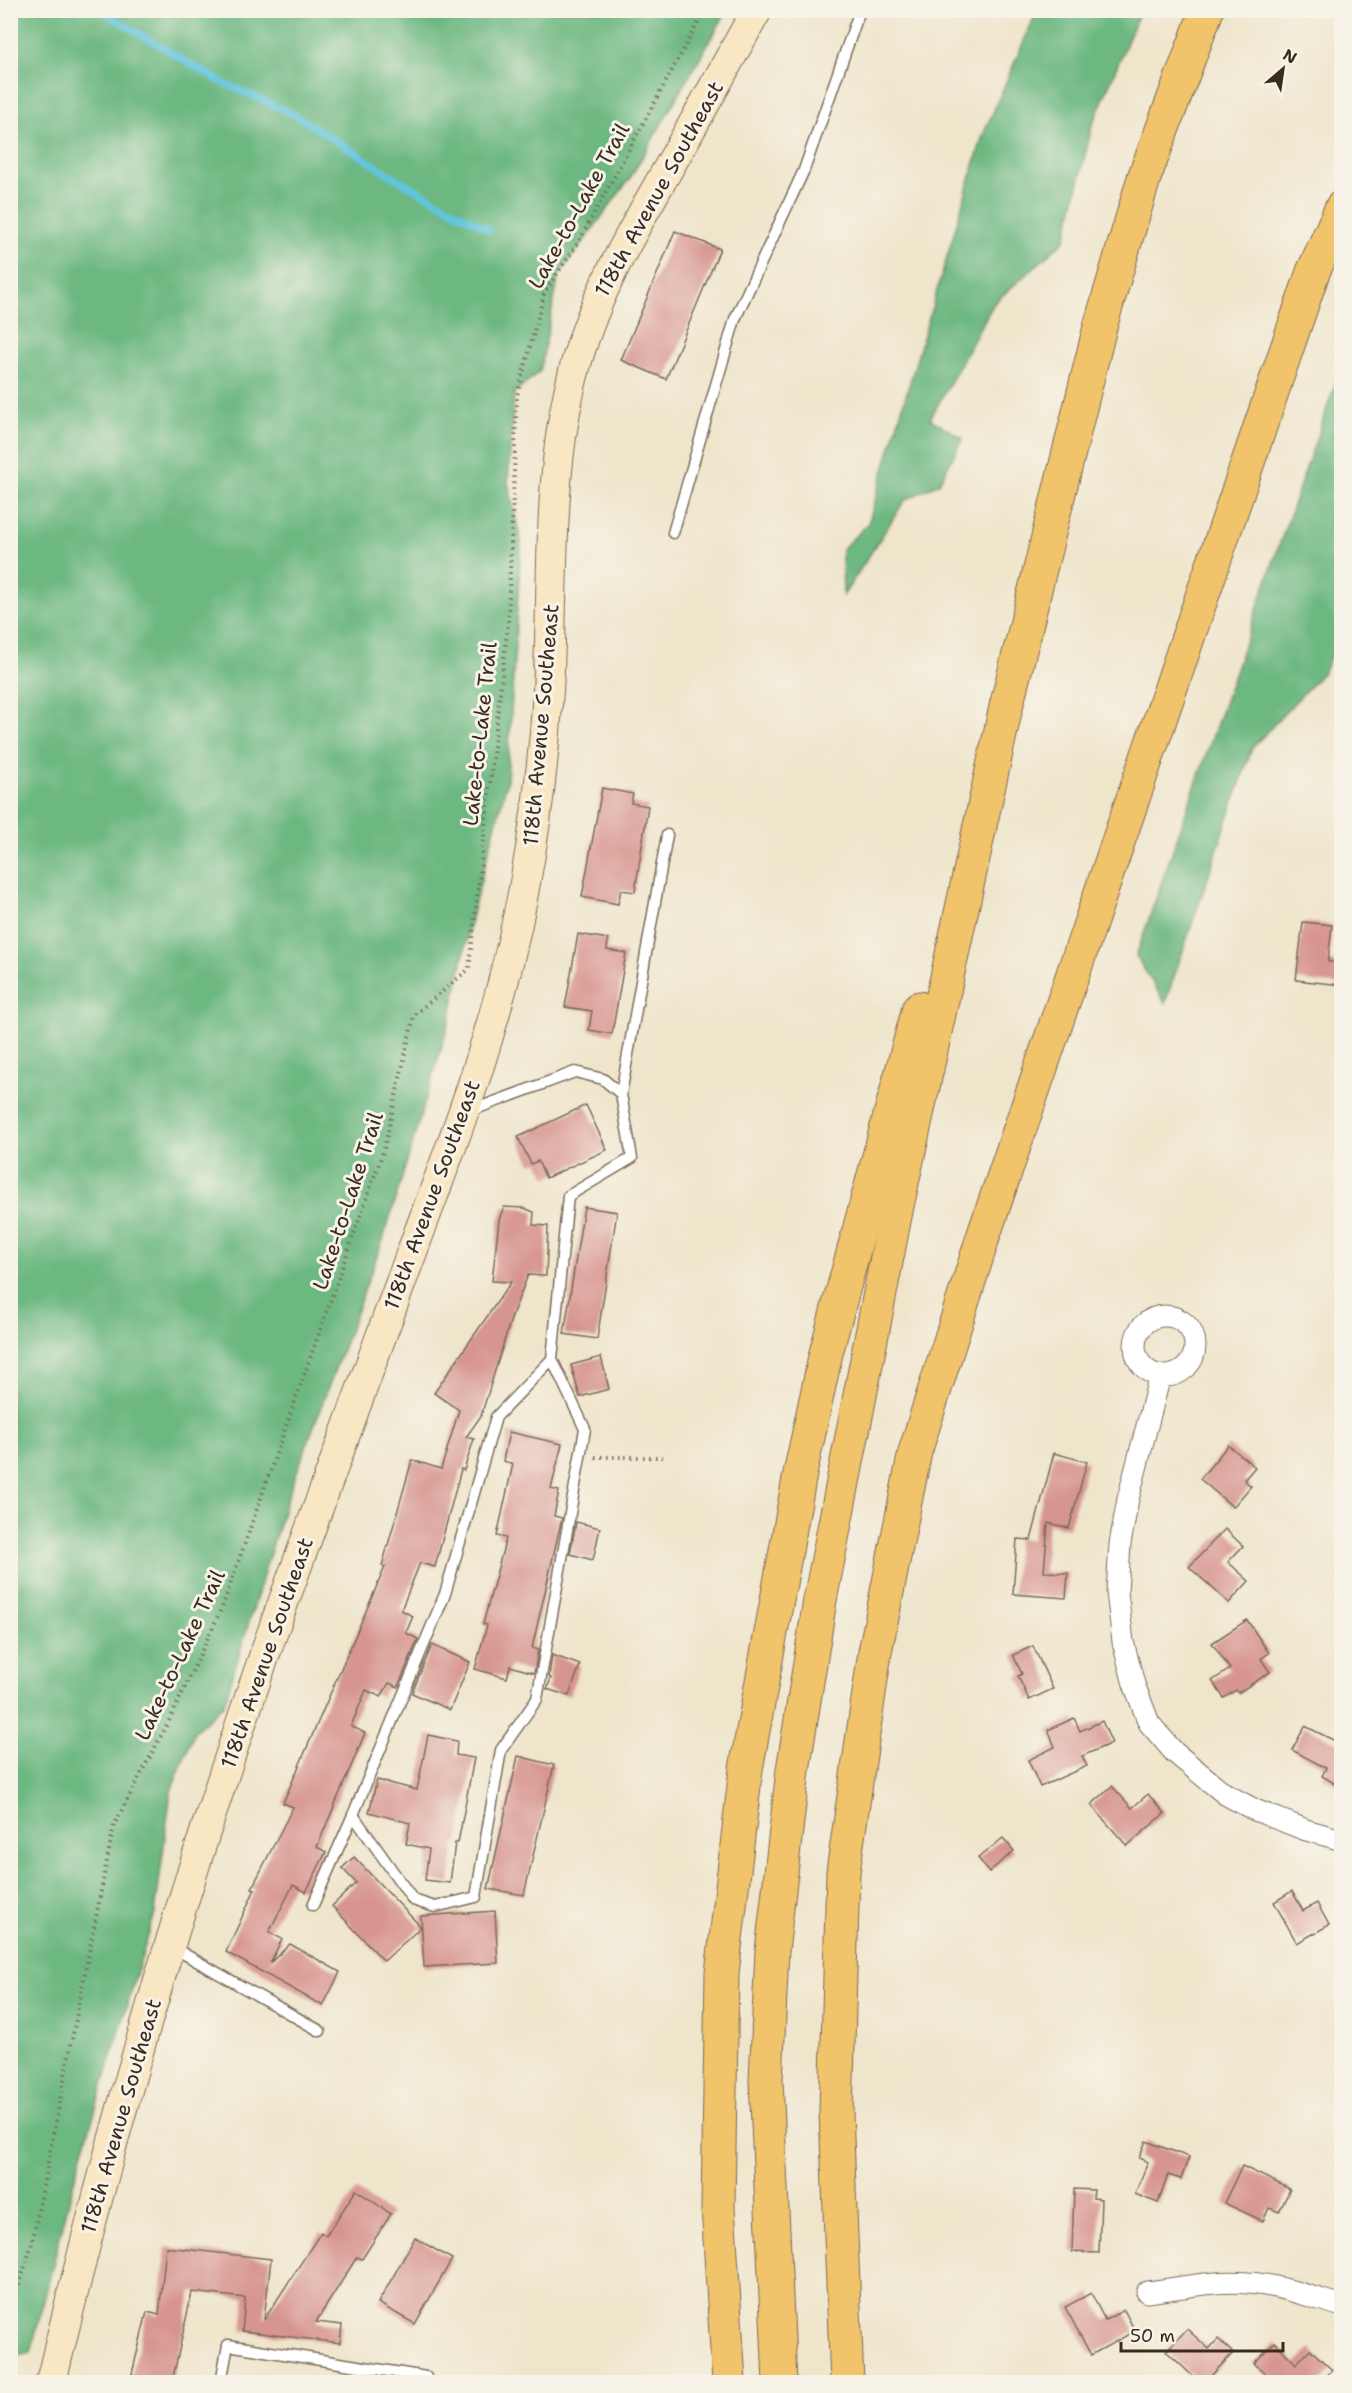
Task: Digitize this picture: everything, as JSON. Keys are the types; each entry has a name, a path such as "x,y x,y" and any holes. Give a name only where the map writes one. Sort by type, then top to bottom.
{"highway":[{"path":"780,2382 766,2080 772,1951 793,1770 820,1600 895,1218 1006,707 1100,327 1144,178 1207,10"},
{"path":"847,2382 836,2113 843,1872 875,1652 915,1452 984,1234 1171,686 1313,272 1341,207"},
{"path":"729,2382 718,2207 722,1973 746,1769 800,1473 826,1353 922,998 1006,707"}],"street":[{"name":"118th Avenue Southeast","path":"51,2382 80,2259 169,1946 229,1759 276,1623 463,1114 504,982 530,856 548,691 557,475 561,433 571,382 592,311 611,271 758,10"},
{"path":"1160,1376 1126,1510 1120,1544 1117,1592 1123,1642 1134,1684 1149,1723 1174,1752 1226,1794 1255,1810 1306,1830 1341,1840"},
{"path":"1147,2292 1218,2282 1248,2283 1277,2287 1341,2306"}],"lane":[{"path":"674,533 735,319 804,170 860,10"},
{"path":"353,1815 413,1900 435,1907 476,1898 501,1750 537,1699 585,1429 552,1359 568,1196 632,1158 621,1094 667,835"},
{"path":"463,1114 575,1072 603,1079 621,1094"},
{"path":"313,1905 445,1594 496,1417 552,1359"},
{"path":"169,1946 320,2031"},
{"path":"221,2382 228,2345 426,2377 425,2382"}],"path":[{"name":"Lake-to-Lake Trail","path":"10,2314 32,2244 114,1825 171,1717 223,1605 384,1149 414,1015 470,969 508,622 517,396 545,291 578,243 705,10"},
{"path":"580,1456 666,1457"}],"green space":[{"path":"11,10 727,11 630,178 559,275 540,371 514,393 508,482 521,542 507,782 472,914 450,1019 383,1240 286,1501 224,1704 195,1731 171,1791 155,1913 75,2177 31,2352 11,2356"},
{"path":"1037,11 1140,11 1092,126 1065,240 994,303 930,419 963,438 939,483 905,500 843,596 842,549 868,524 983,135"},
{"path":"1341,368 1341,633 1324,671 1252,748 1165,1003 1136,956"}],"building":[{"path":"675,231 720,249 666,379 621,360"},
{"path":"602,788 633,794 631,803 648,806 635,892 621,890 618,904 582,897"},
{"path":"1303,922 1332,925 1328,962 1341,962 1341,985 1296,980"},
{"path":"578,934 608,939 607,950 626,953 612,1034 589,1030 592,1011 565,1007"},
{"path":"586,1105 607,1150 546,1178 538,1161 531,1164 518,1137"},
{"path":"504,1207 524,1208 534,1212 533,1225 548,1226 546,1276 528,1275 513,1313 481,1416 466,1437 474,1439 464,1470 461,1469 435,1567 420,1563 401,1610 413,1616 406,1633 418,1639 398,1687 389,1683 381,1697 366,1690 351,1726 365,1733 317,1847 326,1852 306,1892 293,1885 269,1932 282,1939 270,1963 290,1944 340,1972 323,2006 226,1952 255,1889 252,1888 293,1807 283,1803 385,1567 382,1566 412,1460 441,1469 459,1410 434,1393 511,1282 492,1281 499,1220"},
{"path":"584,1207 617,1212 597,1339 564,1334"},
{"path":"601,1357 609,1389 580,1397 571,1365"},
{"path":"509,1432 562,1444 551,1489 559,1491 554,1516 562,1518 532,1648 538,1650 534,1673 510,1666 507,1678 475,1669 487,1625 483,1624 506,1538 497,1536 513,1464 503,1461"},
{"path":"1228,1445 1255,1467 1244,1480 1251,1486 1233,1507 1200,1479"},
{"path":"1054,1453 1087,1462 1069,1528 1048,1523 1044,1572 1068,1573 1066,1598 1013,1594 1017,1539 1031,1540"},
{"path":"576,1522 600,1528 593,1560 570,1554"},
{"path":"1225,1529 1243,1546 1228,1562 1249,1581 1229,1603 1189,1567"},
{"path":"1247,1620 1269,1653 1261,1659 1270,1672 1238,1693 1236,1690 1224,1698 1212,1681 1230,1669 1212,1643"},
{"path":"432,1645 470,1662 450,1710 412,1693"},
{"path":"1033,1646 1053,1689 1029,1700 1018,1676 1022,1674 1013,1655"},
{"path":"552,1655 580,1665 569,1696 547,1689 551,1678 549,1677"},
{"path":"1074,1718 1080,1731 1102,1721 1112,1743 1082,1756 1087,1766 1040,1787 1028,1760 1055,1747 1048,1730"},
{"path":"1305,1726 1339,1743 1341,1738 1341,1787 1322,1776 1326,1768 1292,1750"},
{"path":"428,1735 457,1741 456,1755 474,1758 458,1843 455,1843 450,1883 425,1880 429,1849 406,1844 410,1823 369,1812 377,1780 417,1790"},
{"path":"518,1756 554,1765 524,1895 488,1889"},
{"path":"1112,1786 1132,1808 1148,1794 1165,1813 1127,1846 1091,1805"},
{"path":"1003,1838 1014,1851 989,1872 978,1858"},
{"path":"354,1857 421,1927 384,1961 332,1906 356,1883 342,1868"},
{"path":"1292,1891 1303,1911 1317,1903 1329,1925 1297,1943 1274,1902"},
{"path":"495,1911 498,1963 424,1967 421,1916"},
{"path":"1146,2141 1189,2157 1181,2179 1168,2175 1158,2203 1135,2194 1148,2162 1139,2158"},
{"path":"1242,2166 1290,2189 1279,2212 1269,2208 1263,2221 1224,2203"},
{"path":"1074,2189 1094,2190 1093,2198 1101,2199 1099,2253 1072,2252"},
{"path":"356,2190 391,2214 362,2259 357,2257 316,2322 342,2325 340,2343 242,2331 245,2298 192,2292 172,2382 130,2382 147,2312 159,2315 166,2247 271,2259 264,2320 321,2232 326,2236"},
{"path":"415,2238 452,2259 415,2324 378,2303"},
{"path":"1091,2293 1105,2320 1124,2310 1135,2331 1091,2355 1065,2307"},
{"path":"1187,2329 1209,2349 1218,2339 1233,2353 1205,2382 1199,2382 1166,2351"},
{"path":"1275,2342 1296,2364 1310,2349 1332,2370 1321,2382 1274,2382 1254,2363"}],"waterway":[{"path":"100,10 219,81 293,114 399,180 489,230"}]}
